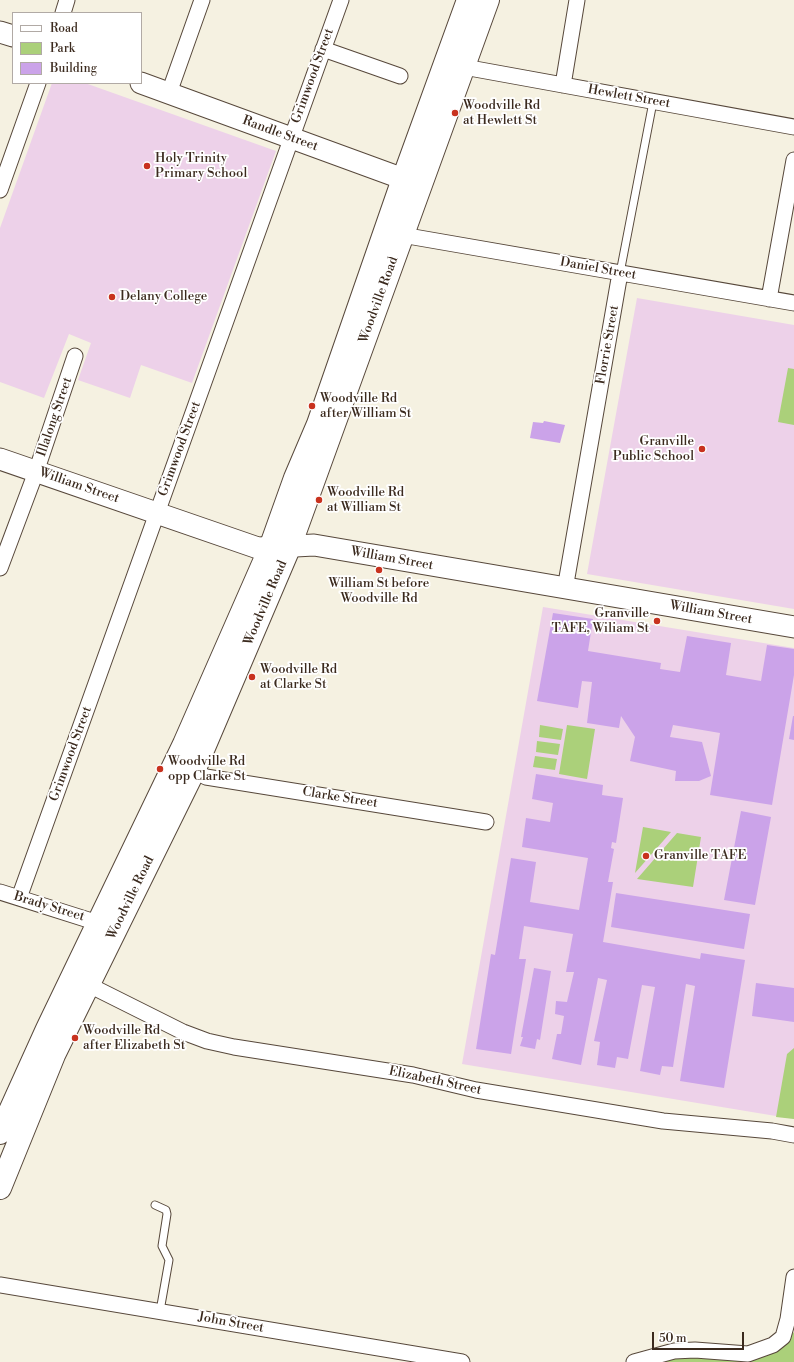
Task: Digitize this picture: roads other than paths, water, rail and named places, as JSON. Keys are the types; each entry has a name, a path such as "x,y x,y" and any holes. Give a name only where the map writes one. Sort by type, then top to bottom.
{"main road":[{"name":"Woodville Road","path":"0,1133 47,1029 280,547 295,478 318,424 411,182 468,0"},
{"name":"Woodville Road","path":"0,1188 54,1056 194,771 402,235 411,182 464,67 488,0"}],"street":[{"path":"63,12 68,0"},
{"path":"169,93 202,0"},
{"name":"Grimwood Street","path":"19,898 340,0"},
{"path":"563,85 577,0"},
{"path":"0,32 12,36"},
{"path":"323,49 400,76"},
{"name":"Hewlett Street","path":"464,67 794,127"},
{"name":"Randle Street","path":"142,83 411,182"},
{"path":"0,190 38,84"},
{"path":"769,299 794,160"},
{"name":"Daniel Street","path":"402,235 794,303"},
{"name":"Florrie Street","path":"565,589 620,273"},
{"name":"Illalong Street","path":"0,568 36,472 75,356"},
{"name":"William Street","path":"0,459 258,548 314,546 794,627"},
{"name":"Clarke Street","path":"194,771 206,777 486,822"},
{"name":"Brady Street","path":"0,892 98,923"},
{"name":"Elizabeth Street","path":"89,985 183,1032 234,1047 413,1075 476,1090 663,1121 772,1131 794,1135"},
{"path":"634,1362 674,1351 695,1350 748,1354 773,1345 783,1337 788,1319 794,1276"},
{"name":"John Street","path":"0,1285 462,1362"}],"lane":[{"name":"Florrie Street","path":"620,273 653,102"},
{"path":"155,1205 166,1210 167,1214 162,1246 169,1260 160,1311"}],"place":[{"name":"Woodville Rd at Hewlett St","path":"455,113"},
{"name":"Holy Trinity Primary School","path":"147,166"},
{"name":"Delany College","path":"112,297"},
{"name":"Woodville Rd after William St","path":"312,406"},
{"name":"Granville Public School","path":"702,449"},
{"name":"Woodville Rd at William St","path":"319,500"},
{"name":"William St before Woodville Rd","path":"379,570"},
{"name":"Granville TAFE, Wiliam St","path":"657,621"},
{"name":"Woodville Rd at Clarke St","path":"252,677"},
{"name":"Woodville Rd opp Clarke St","path":"160,769"},
{"name":"Granville TAFE","path":"646,856"},
{"name":"Woodville Rd after Elizabeth St","path":"75,1038"}]}
